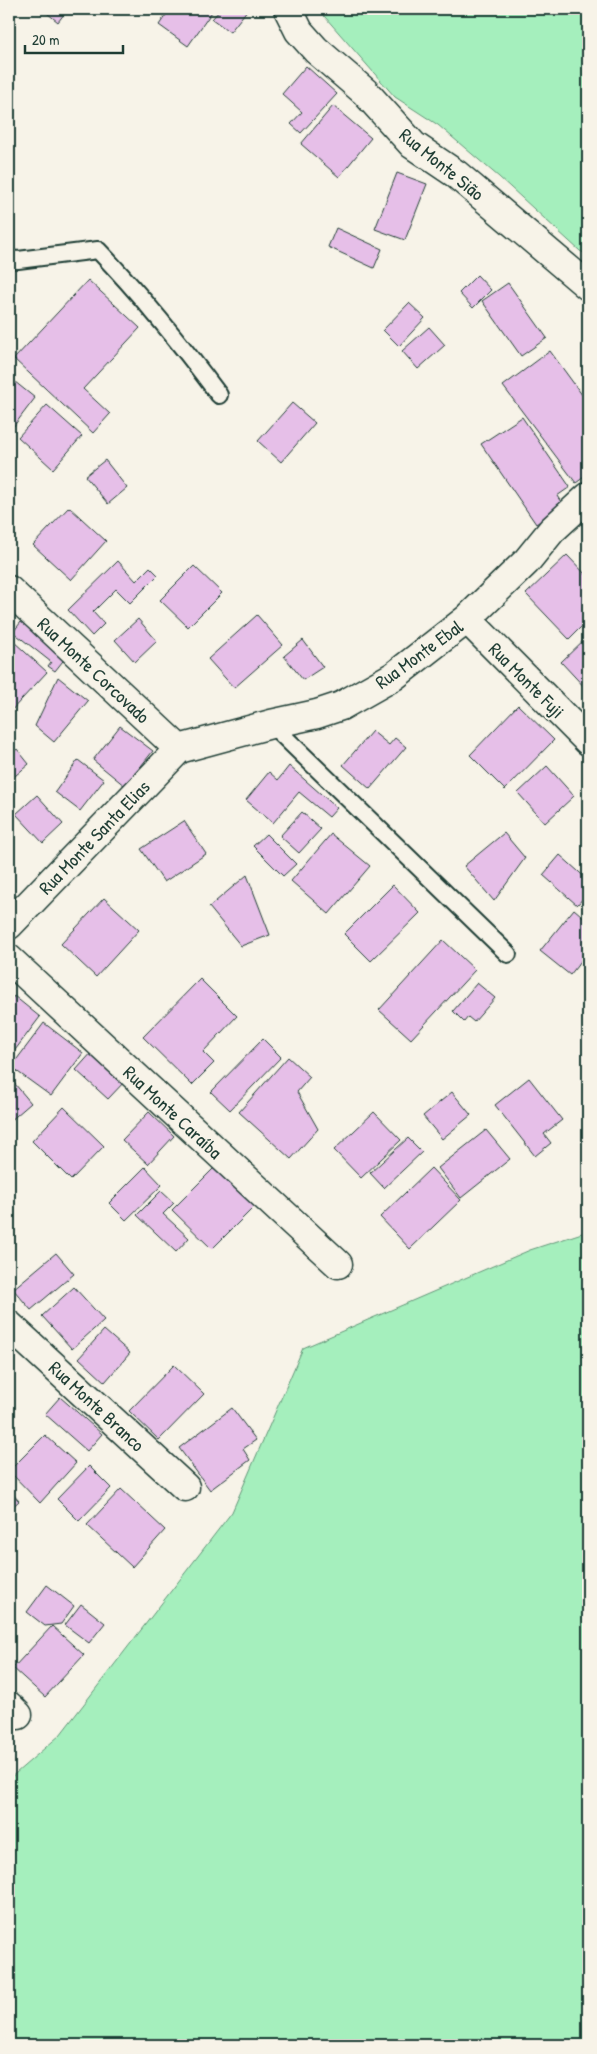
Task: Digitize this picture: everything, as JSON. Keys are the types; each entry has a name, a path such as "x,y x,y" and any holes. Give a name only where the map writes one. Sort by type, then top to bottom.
{"street":[{"name":"Rua Monte Sião","path":"288,9 299,31 316,50 365,92 413,144 456,174 588,286"},
{"name":"Rua Monte Ebal","path":"179,749 271,724 317,714 341,706 394,676 466,619 526,562 552,530 588,497"},
{"name":"Rua Monte Corcovado","path":"9,590 179,749"},
{"name":"Rua Monte Fuji","path":"466,619 588,741"},
{"name":"Rua Monte Santa Elias","path":"9,925 179,749"},
{"name":"Rua Monte Caraíba","path":"9,959 338,1264"},
{"name":"Rua Monte Branco","path":"9,1325 185,1487"}],"lane":[{"path":"9,259 18,260 98,250 163,322 219,395"},
{"path":"271,724 508,954"}],"green space":[{"path":"318,9 588,9 588,255 580,251 499,177 438,125 395,97"},
{"path":"588,1231 588,2045 9,2045 9,1779 60,1735 232,1512 303,1348 530,1250"}],"building":[{"path":"42,9 68,9 58,22"},
{"path":"170,9 214,9 188,46 159,25"},
{"path":"221,9 248,9 230,32 212,19"},
{"path":"306,66 337,94 301,133 291,124 302,112 282,94"},
{"path":"333,106 371,138 339,177 301,144"},
{"path":"397,173 427,184 405,240 375,229"},
{"path":"336,228 382,249 374,268 328,247"},
{"path":"477,275 491,290 473,308 459,293"},
{"path":"88,280 140,328 83,389 110,414 93,433 14,359"},
{"path":"508,283 547,338 521,356 482,301"},
{"path":"409,303 425,318 399,346 383,330"},
{"path":"429,327 445,345 418,369 402,351"},
{"path":"550,351 588,403 588,474 576,483 503,386"},
{"path":"9,377 35,398 10,431 9,430"},
{"path":"292,403 315,423 281,462 258,441"},
{"path":"47,405 82,436 53,469 18,437"},
{"path":"522,417 570,487 557,496 563,505 536,524 481,444"},
{"path":"105,460 127,488 108,504 85,476"},
{"path":"69,507 106,541 71,580 33,545"},
{"path":"567,555 588,577 588,620 569,639 526,594"},
{"path":"118,561 136,581 150,567 158,575 130,603 116,589 93,612 104,624 92,636 68,610"},
{"path":"194,566 222,593 188,627 160,600"},
{"path":"257,615 283,645 234,688 208,659"},
{"path":"25,617 70,652 55,671 48,666 51,662 13,632"},
{"path":"138,619 157,641 135,662 115,640"},
{"path":"588,636 588,691 561,662"},
{"path":"303,640 323,667 303,680 284,656"},
{"path":"13,641 47,672 9,713 9,645"},
{"path":"58,677 88,701 54,742 35,726"},
{"path":"518,705 554,740 505,790 470,755"},
{"path":"120,726 153,751 125,786 93,760"},
{"path":"372,731 389,745 395,738 406,747 370,789 343,765"},
{"path":"17,749 29,764 9,781 9,756"},
{"path":"78,760 104,780 80,811 55,792"},
{"path":"289,766 337,808 329,817 299,792 273,823 246,800 269,772 278,780"},
{"path":"547,766 574,796 545,823 518,793"},
{"path":"37,795 63,824 43,843 16,814"},
{"path":"302,812 321,829 299,853 280,836"},
{"path":"184,821 206,854 164,882 141,849"},
{"path":"504,833 525,858 494,901 464,866"},
{"path":"266,834 296,864 283,876 253,846"},
{"path":"331,834 370,866 329,914 291,881"},
{"path":"560,855 588,880 588,893 577,905 543,875"},
{"path":"247,875 270,935 241,946 209,907"},
{"path":"393,885 420,913 371,961 344,934"},
{"path":"104,898 139,930 96,977 61,944"},
{"path":"574,909 588,921 588,952 570,975 540,951"},
{"path":"443,940 475,970 411,1039 379,1010"},
{"path":"200,979 237,1016 203,1052 214,1063 192,1085 143,1037"},
{"path":"477,983 495,998 474,1022 468,1017 464,1022 453,1011"},
{"path":"14,996 40,1017 9,1058 9,1003"},
{"path":"44,1023 83,1053 51,1096 11,1067"},
{"path":"263,1039 281,1057 230,1110 211,1092"},
{"path":"93,1051 126,1080 108,1099 76,1070"},
{"path":"288,1057 310,1077 297,1092 318,1129 291,1159 239,1112"},
{"path":"9,1077 31,1103 9,1122"},
{"path":"529,1078 562,1120 544,1134 551,1143 535,1156 495,1105"},
{"path":"452,1092 471,1115 442,1139 423,1116"},
{"path":"64,1107 104,1146 71,1180 32,1141"},
{"path":"149,1112 174,1136 148,1164 122,1140"},
{"path":"374,1112 401,1140 361,1178 334,1150"},
{"path":"486,1130 510,1159 461,1198 438,1168"},
{"path":"408,1138 422,1152 384,1188 370,1173"},
{"path":"216,1166 256,1205 212,1249 172,1210"},
{"path":"145,1167 162,1185 126,1220 109,1203"},
{"path":"431,1168 461,1200 410,1249 380,1217"},
{"path":"161,1191 174,1203 163,1214 189,1238 176,1252 137,1215"},
{"path":"56,1253 74,1274 31,1310 13,1289"},
{"path":"74,1287 104,1320 72,1349 42,1316"},
{"path":"104,1330 130,1353 105,1382 79,1358"},
{"path":"174,1365 204,1394 159,1440 129,1411"},
{"path":"60,1397 102,1434 87,1451 45,1414"},
{"path":"232,1408 256,1440 243,1449 250,1460 210,1490 179,1448"},
{"path":"45,1435 76,1463 40,1503 9,1471"},
{"path":"89,1466 111,1488 79,1521 57,1499"},
{"path":"121,1489 165,1530 132,1567 87,1525"},
{"path":"9,1490 19,1501 9,1510"},
{"path":"47,1585 74,1606 61,1624 45,1626 27,1612"},
{"path":"81,1604 105,1623 89,1643 65,1625"},
{"path":"52,1626 84,1655 45,1697 13,1668"}]}
